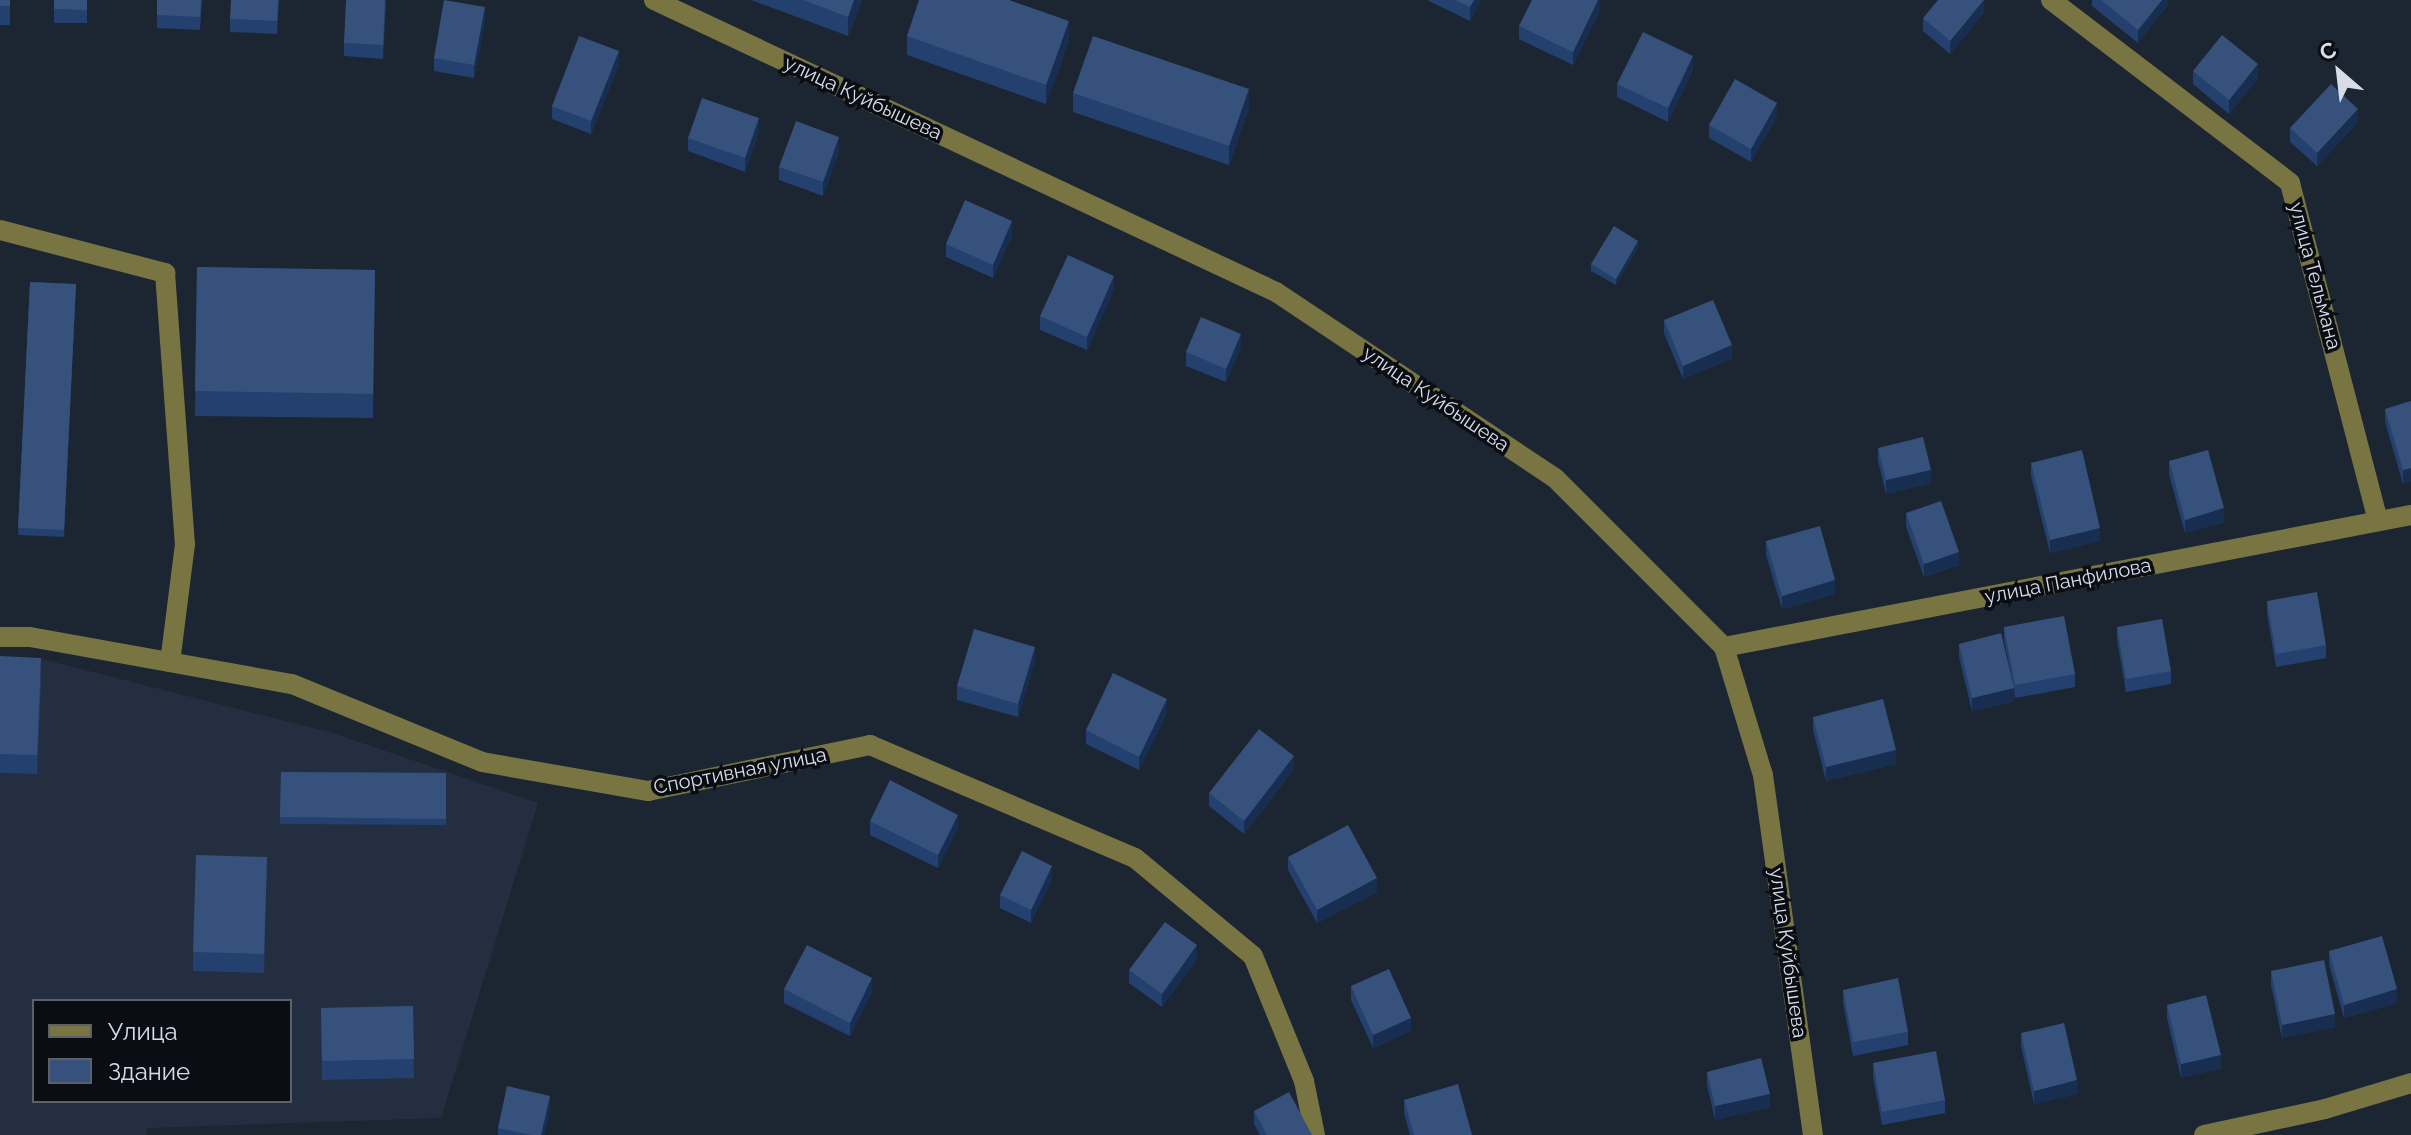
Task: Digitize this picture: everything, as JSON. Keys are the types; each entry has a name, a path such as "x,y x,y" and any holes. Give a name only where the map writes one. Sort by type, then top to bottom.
{"street":[{"name":"улица Тельмана","path":"2051,0 2290,183 2378,521"},
{"name":"улица Куйбышева","path":"657,1 1276,292 1555,478 1724,647 1763,775 1813,1135"},
{"path":"0,230 165,273 185,544 170,662"},
{"name":"улица Панфилова","path":"1724,647 2411,515"},
{"name":"Спортивная улица","path":"0,637 30,637 292,684 482,762 648,791 870,745 1135,858 1253,956 1304,1081 1315,1135"},
{"path":"2204,1135 2325,1109 2411,1083"}],"shaded area":[{"path":"38,658 333,733 538,803 441,1118 147,1128 146,1135 0,1135 0,659"}],"building":[{"path":"0,0 10,0 10,6 0,6"},
{"path":"54,0 87,0 87,10 54,9"},
{"path":"157,0 201,0 200,17 157,15"},
{"path":"231,0 278,0 277,21 230,19"},
{"path":"346,0 385,0 383,45 344,43"},
{"path":"444,0 485,7 474,65 434,58"},
{"path":"803,0 854,0 848,17"},
{"path":"919,0 1009,0 1069,21 1046,85 907,36"},
{"path":"1455,0 1474,0 1470,7"},
{"path":"1532,0 1598,0 1573,52 1519,26"},
{"path":"1938,0 1984,0 1950,41 1923,18"},
{"path":"2101,0 2162,0 2138,30"},
{"path":"1643,32 1693,56 1668,108 1617,84"},
{"path":"2222,35 2258,64 2229,100 2193,71"},
{"path":"579,36 619,51 591,121 552,106"},
{"path":"1093,36 1249,89 1229,146 1073,93"},
{"path":"1735,79 1777,103 1751,149 1709,125"},
{"path":"2331,84 2358,109 2317,153 2290,128"},
{"path":"702,98 759,118 745,158 688,138"},
{"path":"796,121 839,137 823,182 779,167"},
{"path":"965,200 1012,221 993,265 946,244"},
{"path":"1614,226 1638,241 1616,279 1591,264"},
{"path":"1068,255 1114,276 1087,337 1040,316"},
{"path":"197,267 375,270 373,394 195,391"},
{"path":"30,282 76,284 64,530 18,528"},
{"path":"1713,300 1732,345 1683,366 1664,320"},
{"path":"1201,317 1241,334 1226,369 1186,352"},
{"path":"2411,401 2411,468 2403,470 2385,409"},
{"path":"1923,437 1931,470 1886,480 1878,448"},
{"path":"2082,450 2100,528 2050,540 2031,463"},
{"path":"2208,450 2224,508 2185,520 2169,461"},
{"path":"1941,501 1959,552 1924,564 1906,513"},
{"path":"1820,526 1835,580 1782,596 1766,541"},
{"path":"2317,592 2326,645 2276,654 2267,601"},
{"path":"2064,616 2075,674 2015,685 2004,627"},
{"path":"2162,619 2171,671 2126,679 2117,627"},
{"path":"974,629 1035,647 1018,704 957,686"},
{"path":"2001,633 2014,688 1972,698 1959,644"},
{"path":"0,656 41,658 37,755 0,754"},
{"path":"1113,673 1167,699 1139,757 1086,730"},
{"path":"1883,699 1896,750 1826,767 1813,717"},
{"path":"1259,729 1294,756 1244,821 1209,793"},
{"path":"281,772 446,773 446,819 280,817"},
{"path":"890,780 958,815 938,855 870,821"},
{"path":"1348,825 1377,878 1317,910 1288,857"},
{"path":"1022,851 1052,866 1031,910 1000,895"},
{"path":"196,855 267,857 264,954 193,952"},
{"path":"1165,922 1197,945 1162,994 1129,970"},
{"path":"2382,936 2397,989 2344,1005 2329,951"},
{"path":"807,945 872,978 850,1023 784,989"},
{"path":"2324,960 2335,1014 2282,1025 2271,971"},
{"path":"1389,969 1411,1018 1373,1035 1351,986"},
{"path":"1898,978 1908,1032 1853,1042 1843,990"},
{"path":"2206,995 2221,1055 2181,1064 2167,1005"},
{"path":"413,1006 414,1059 322,1061 321,1008"},
{"path":"2064,1023 2077,1080 2034,1091 2021,1033"},
{"path":"1936,1051 1945,1100 1882,1112 1873,1063"},
{"path":"1761,1058 1770,1094 1715,1106 1707,1072"},
{"path":"1458,1084 1472,1135 1414,1135 1404,1100"},
{"path":"507,1086 550,1096 541,1135 498,1128"},
{"path":"1289,1092 1312,1135 1267,1135 1254,1111"}]}
